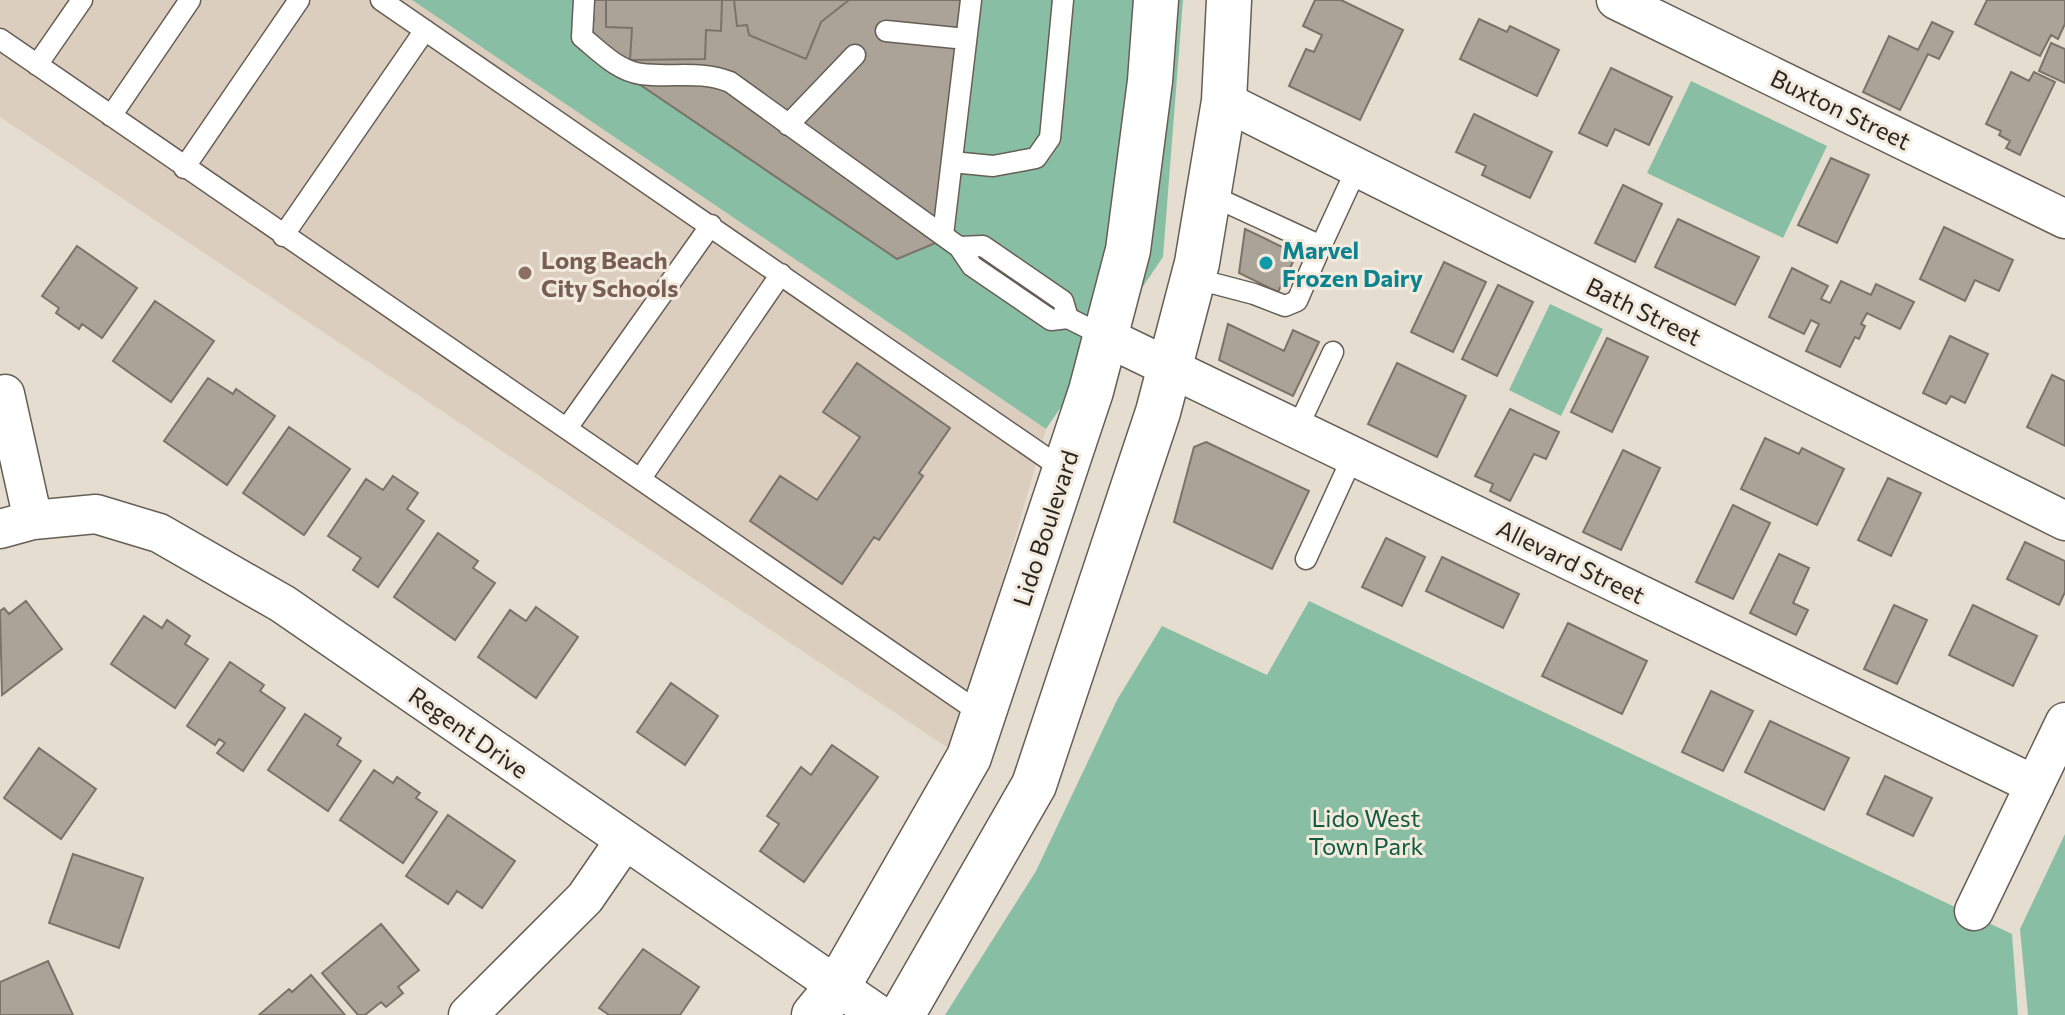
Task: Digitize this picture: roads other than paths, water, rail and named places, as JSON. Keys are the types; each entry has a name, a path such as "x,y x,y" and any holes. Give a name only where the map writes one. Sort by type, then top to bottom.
{"highway":[{"name":"Lido Boulevard","path":"826,1001 969,757 1064,470 1106,337 1128,250 1150,81 1156,0"},
{"path":"902,1015 1034,785 1158,412 1193,278 1208,194 1224,101 1229,0"}],"street":[{"name":"Buxton Street","path":"1616,0 2065,219"},
{"name":"Bath Street","path":"1224,101 2065,521"},
{"name":"Allevard Street","path":"1106,337 2035,785"},
{"name":"Regent Drive","path":"5,394 16,524 96,514 159,533 283,604 625,840 826,1001 879,1015"},
{"path":"1974,911 2065,722"},
{"path":"468,1015 585,898 625,840"}],"lane":[{"path":"37,65 82,0"},
{"path":"111,116 190,0"},
{"path":"184,168 299,0"},
{"path":"381,0 1064,470"},
{"path":"584,0 582,37 613,63 639,74 711,75 730,82 951,241 983,246 1063,301 1068,318 1106,337"},
{"path":"951,241 952,162 971,0"},
{"path":"952,162 993,166 1036,158 1050,138 1063,0"},
{"path":"283,236 425,30"},
{"path":"886,31 966,39"},
{"path":"0,39 983,715"},
{"path":"788,125 855,55"},
{"path":"1193,278 1254,294 1285,306 1297,301 1357,168"},
{"path":"1208,194 1321,246"},
{"path":"567,428 711,225"},
{"path":"641,478 781,274"},
{"path":"1297,429 1333,352"},
{"path":"1306,559 1353,456"}],"place":[{"name":"Marvel Frozen Dairy","path":"1266,263"},
{"name":"Long Beach City Schools","path":"525,273"}],"park label":[{"name":"Lido West Town Park","path":"1366,831"}]}
